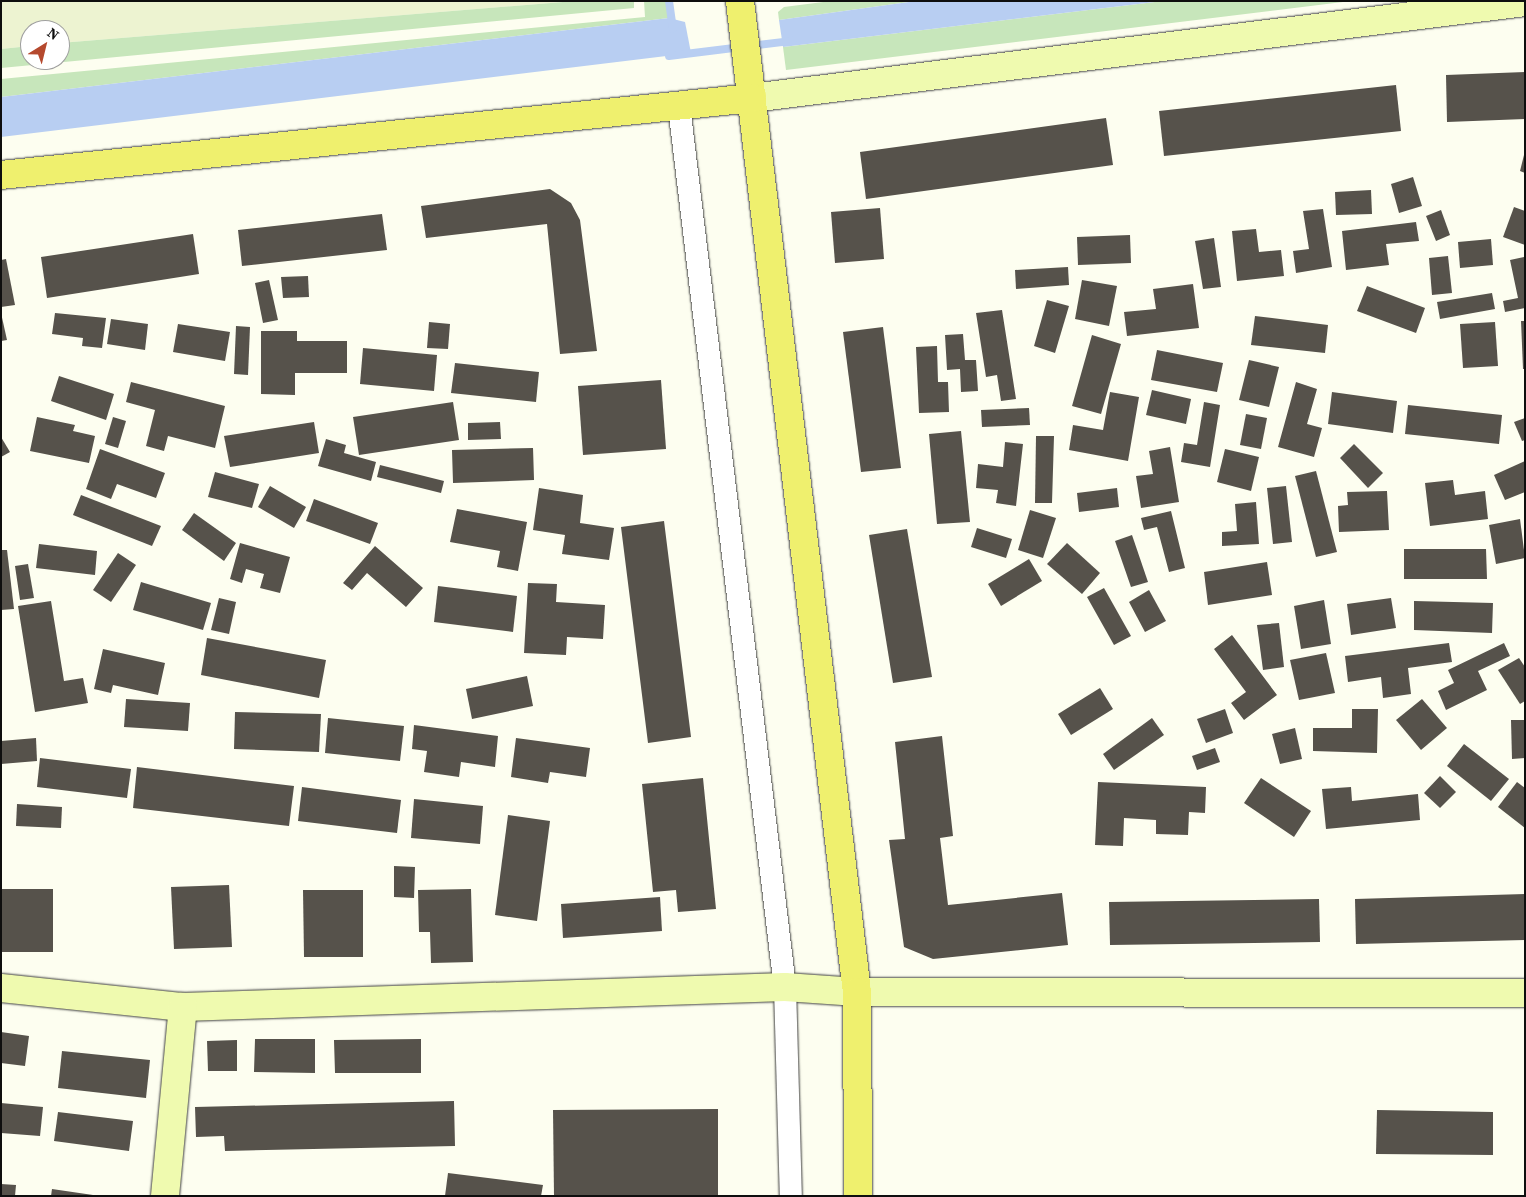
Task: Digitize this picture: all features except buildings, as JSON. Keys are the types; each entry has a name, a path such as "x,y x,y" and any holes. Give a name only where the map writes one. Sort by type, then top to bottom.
{"main road":[{"path":"740,1 857,992 858,1196"},
{"path":"1,175 679,106 751,86"}],"street":[{"path":"751,86 1525,2"},
{"path":"679,106 785,987 791,1196"},
{"path":"1,988 184,1007 785,987 857,992 1525,993"},
{"path":"165,1196 184,1007"}],"green space":[{"path":"1,1 575,1 70,42 70,20 20,20 20,47 1,49"},
{"path":"575,1 634,1 634,8 70,61 70,42"},
{"path":"644,1 666,1 669,18 1,97 1,79 645,17"},
{"path":"831,1 916,1 779,20 778,12 784,7"},
{"path":"1163,1 1351,1 786,70 783,47"},
{"path":"20,47 20,66 1,68 1,49"}],"water":[{"path":"916,1 1163,1 783,47 779,20"},
{"path":"669,18 685,22 691,53 1,137 1,97"}],"waterway":[{"path":"669,1 673,29"},
{"path":"669,56 792,41"}]}
